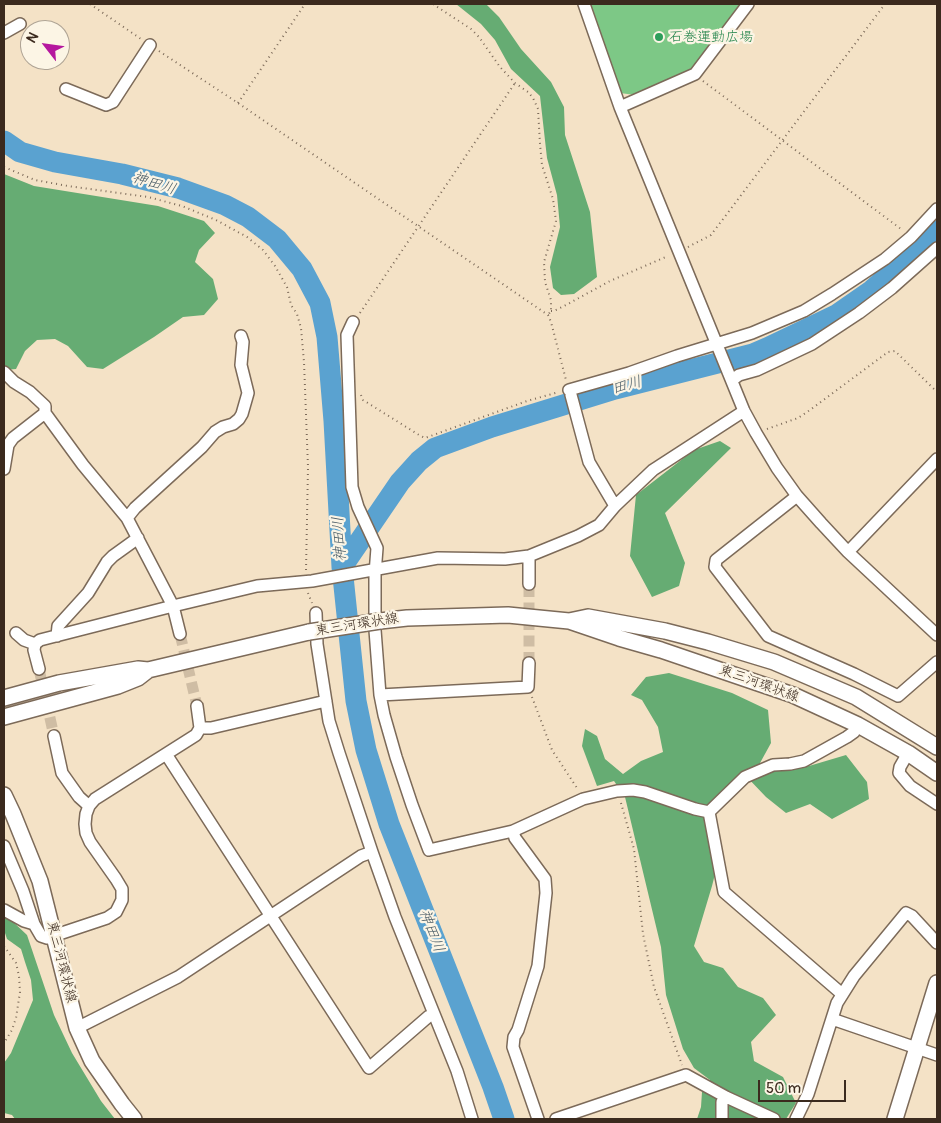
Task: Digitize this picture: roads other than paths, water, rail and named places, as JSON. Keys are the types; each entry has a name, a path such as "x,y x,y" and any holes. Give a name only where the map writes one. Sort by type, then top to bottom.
{"main road":[{"name":"東三河環状線","path":"4,698 59,683 138,669 148,670 309,632 407,618 508,615 569,622 661,650 793,695 858,725 908,753 937,772"},
{"name":"東三河環状線","path":"569,622 588,617 665,631 774,662 856,697 937,748"},
{"name":"東三河環状線","path":"4,717 118,686 138,678 148,670"},
{"name":"東三河環状線","path":"4,795 40,881 77,1028 92,1061 134,1119"},
{"path":"895,1119 937,984"}],"street":[{"path":"584,4 620,107 744,411 756,433 797,496 848,552 937,635"},
{"path":"620,107 695,74 748,4"},
{"path":"4,33 20,24"},
{"path":"66,89 106,105 114,102 150,45"},
{"path":"615,506 589,462 570,392 719,347 804,311 885,259 911,237 937,209"},
{"path":"731,377 757,370 812,344 859,313 892,288 937,248"},
{"path":"353,322 347,335 352,487 362,518 377,548 375,630 380,695 396,757 429,850 513,830 583,799 617,791 633,790 645,792 709,812"},
{"path":"127,518 135,508 202,447 215,432 233,424 239,419 248,393 241,365 243,342 241,336"},
{"path":"4,372 45,406 45,413 127,518 173,606 180,634"},
{"path":"38,669 34,650 35,644 40,640 257,586 312,581 438,558 505,559 529,556 578,536 599,525 615,506 653,470 744,411"},
{"path":"4,469 8,445 13,438 45,413"},
{"path":"848,552 933,472 937,459"},
{"path":"797,496 716,560 715,567 768,636 854,674 898,696 937,662"},
{"path":"57,636 58,626 88,593 107,562 138,538"},
{"path":"529,556 529,584"},
{"path":"316,613 317,644 326,701 339,753 395,917 457,1071 472,1119"},
{"path":"16,633 24,640 35,644"},
{"path":"380,695 528,687 529,663"},
{"path":"200,728 211,728 326,701"},
{"path":"4,846 23,891 34,924 42,936 47,938 107,918 116,912 122,900 122,890 86,833 86,814 89,806 95,799 196,735 200,728 197,706"},
{"path":"709,812 745,777 773,766 804,761 847,737 854,732 858,725"},
{"path":"54,736 62,773 79,797 89,806"},
{"path":"908,753 899,773 910,786 937,804"},
{"path":"166,754 369,1068 429,1016 434,1014"},
{"path":"709,812 724,892 842,994"},
{"path":"513,830 515,838 545,880 546,893 538,966 514,1037 513,1047 538,1119"},
{"path":"77,1028 178,977 360,856 372,852"},
{"path":"4,910 24,921 34,924"},
{"path":"796,1119 808,1094 837,1003 854,976 906,913 912,916 937,943"},
{"path":"832,1019 937,1054"},
{"path":"556,1119 686,1075 726,1097 774,1119"},
{"path":"722,1119 722,1102 726,1097"}],"waterway":[{"name":"神田川","path":"4,141 20,152 55,162 122,174 178,188 225,205 248,217 277,239 302,269 320,303 327,337 334,421 342,567 356,701 366,750 389,824 504,1119"},
{"name":"田川","path":"342,567 400,482 419,461 435,448 492,427 615,389 753,354 767,348 836,315 872,290 937,231"}],"tunnel":[{"path":"529,584 529,663"},
{"path":"180,634 197,706"},
{"path":"39,669 54,736"}],"place":[{"name":"石巻運動広場","path":"659,37"}]}
